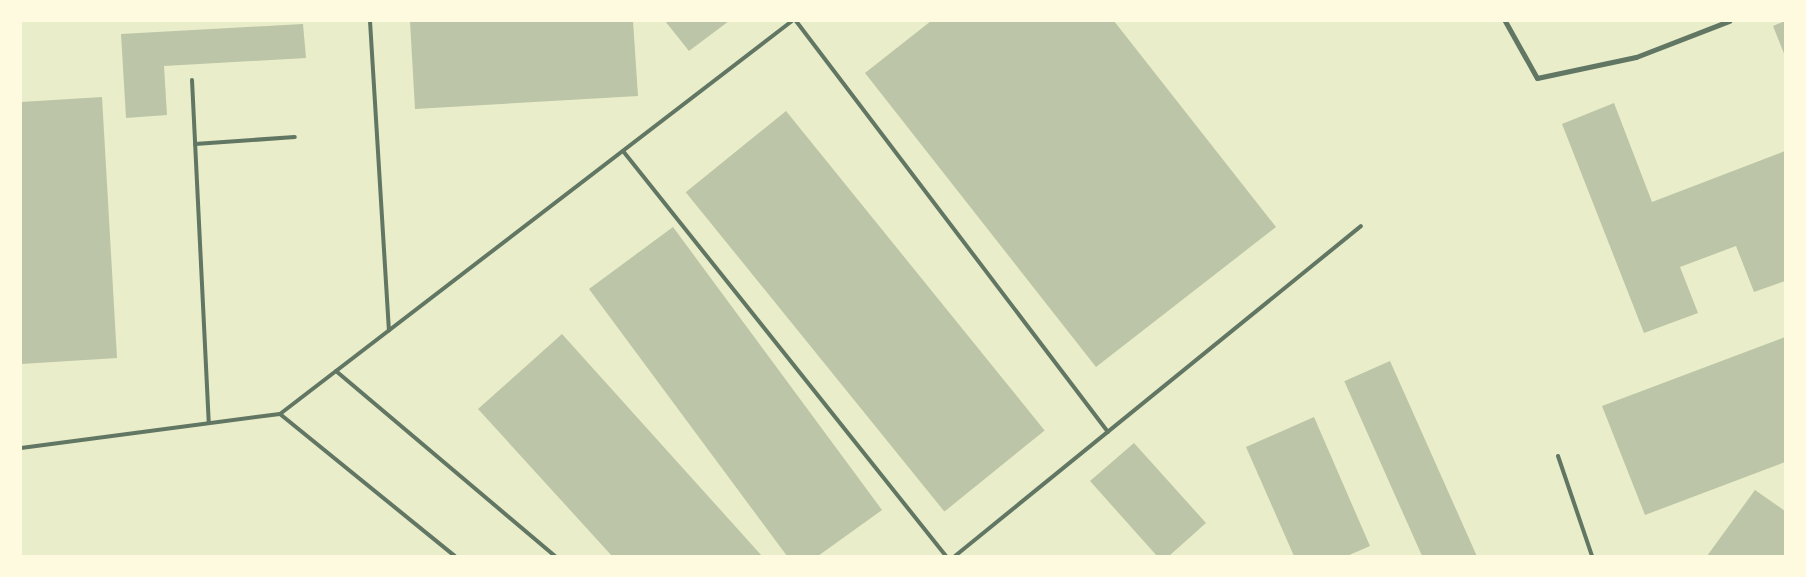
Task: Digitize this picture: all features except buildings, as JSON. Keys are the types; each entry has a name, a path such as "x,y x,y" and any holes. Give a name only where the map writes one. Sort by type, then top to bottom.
{"street":[{"path":"1505,21 1537,78 1636,57 1729,21"}],"lane":[{"path":"370,21 389,330"},
{"path":"21,448 280,414 792,21"},
{"path":"796,21 1108,432"},
{"path":"192,80 209,423"},
{"path":"195,144 295,136"},
{"path":"623,151 946,556"},
{"path":"955,556 1361,226"},
{"path":"336,371 555,556"},
{"path":"280,414 456,556"},
{"path":"1558,456 1592,556"}]}
